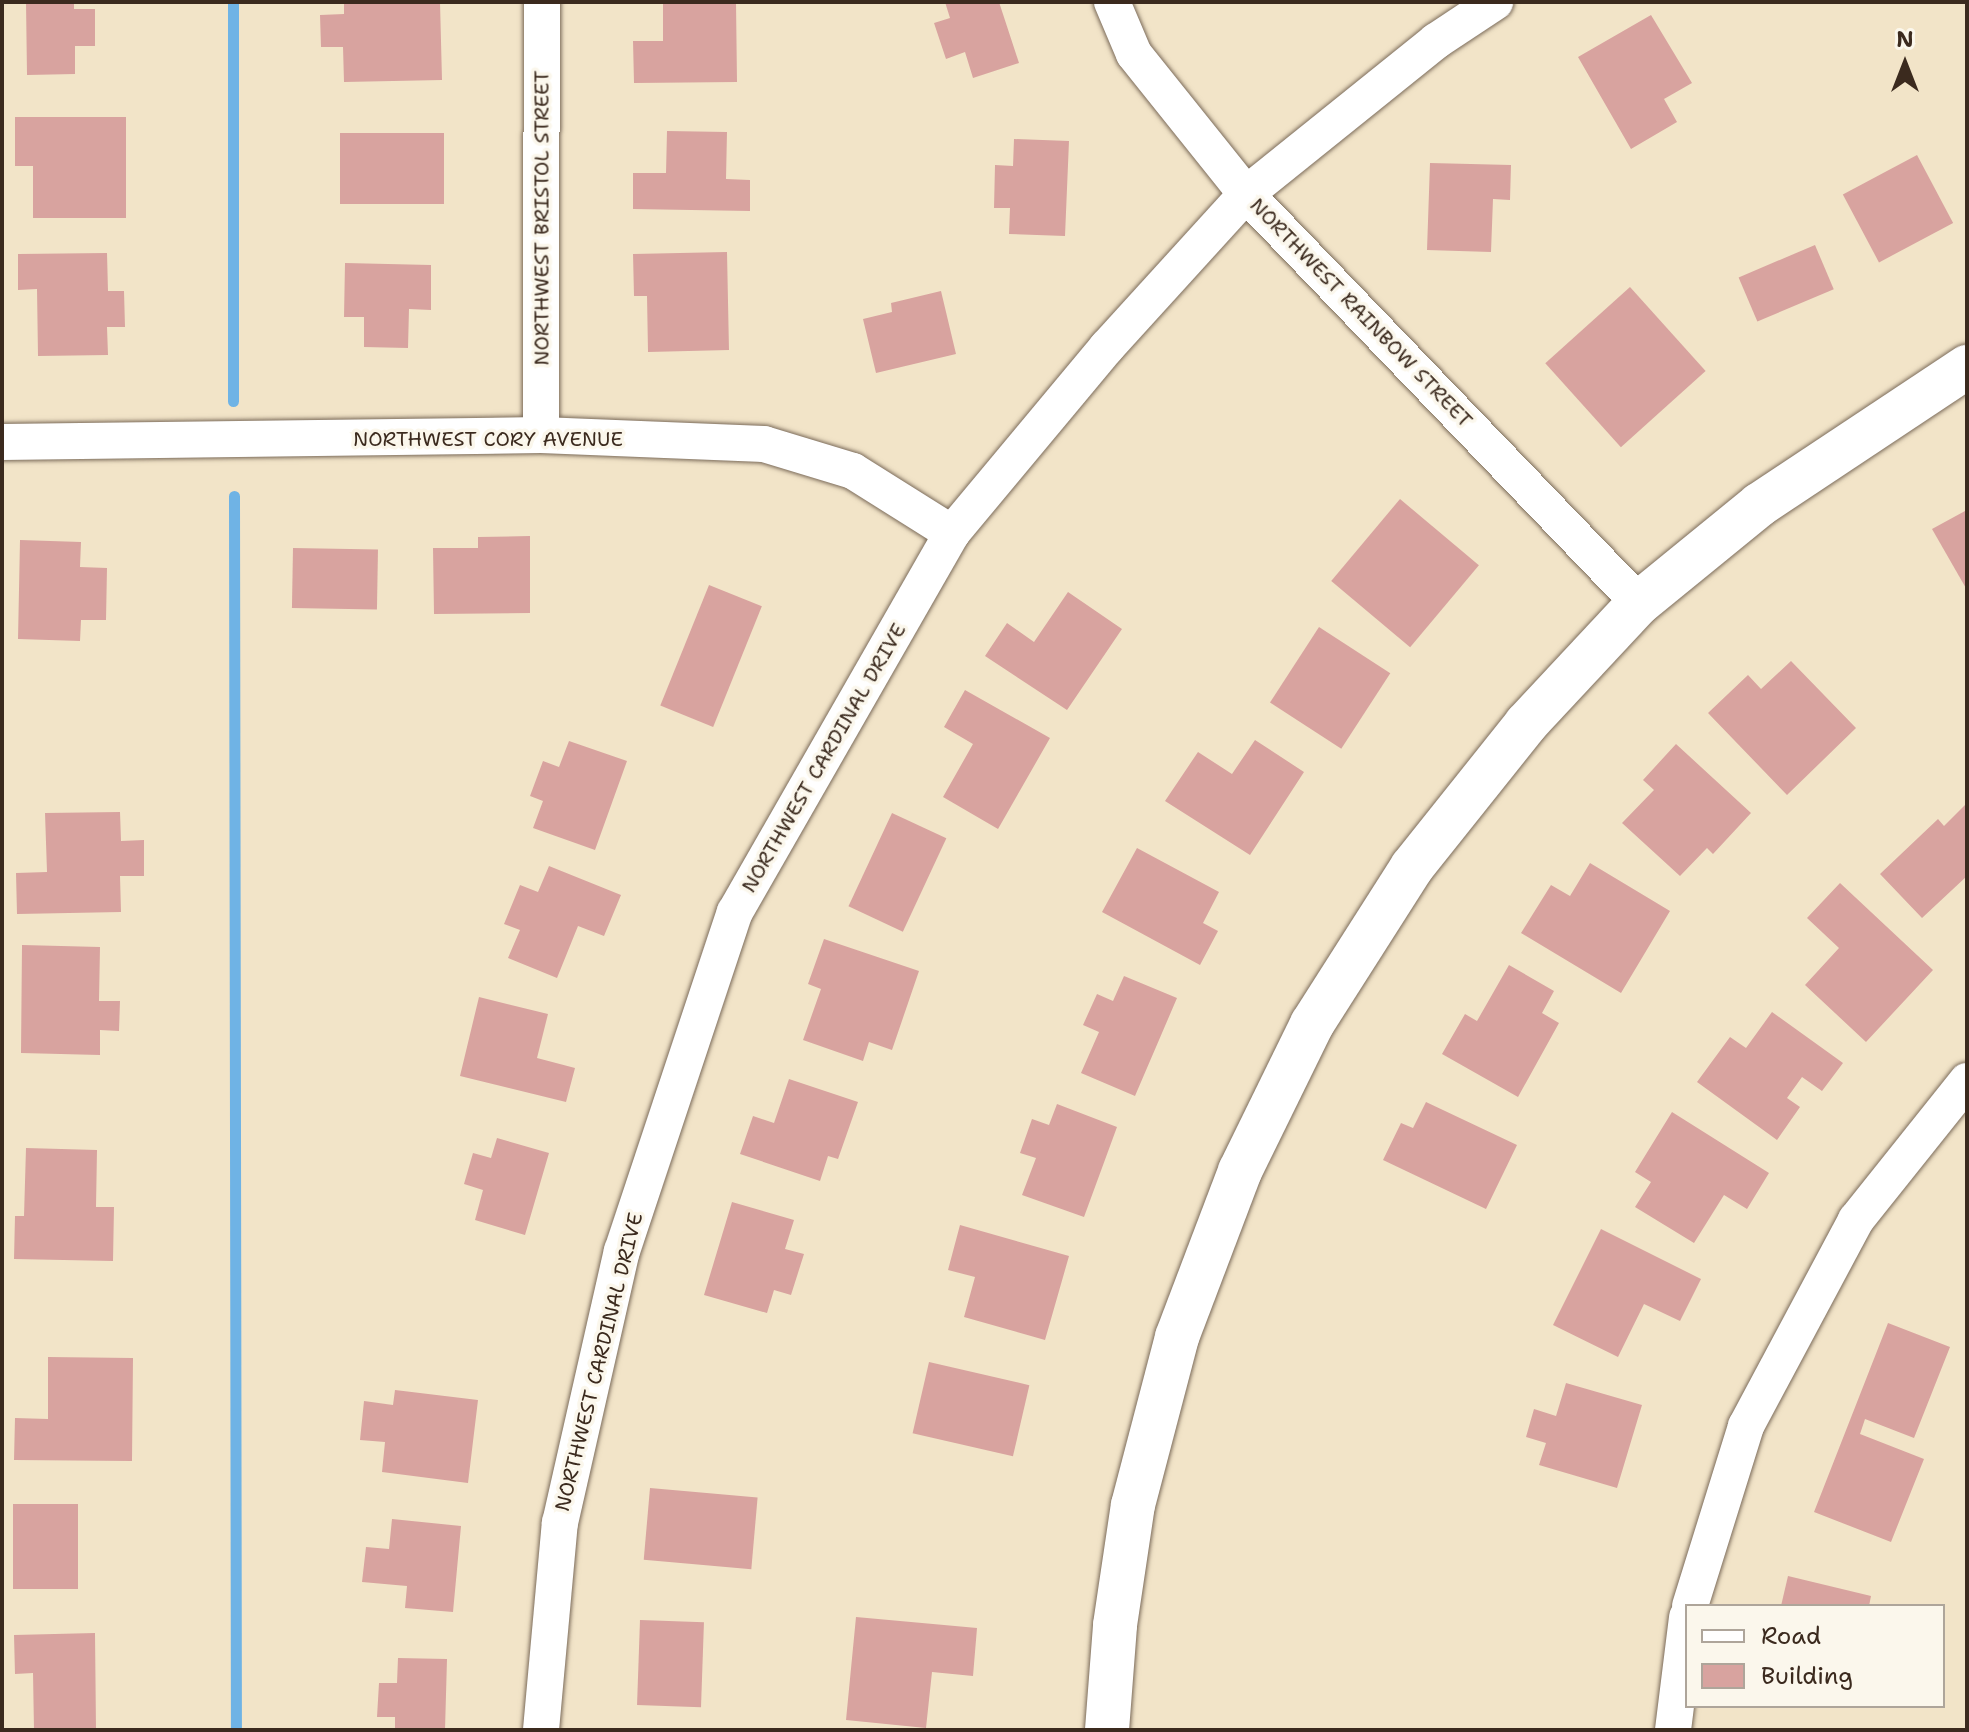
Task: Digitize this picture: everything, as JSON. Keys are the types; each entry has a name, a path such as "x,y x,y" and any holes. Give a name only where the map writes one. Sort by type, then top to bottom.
{"main road":[{"path":"1107,1730 1115,1625 1133,1505 1177,1337 1240,1171 1312,1024 1412,867 1526,724 1639,603 1759,505 1967,367"}],"street":[{"name":"NORTHWEST BRISTOL STREET","path":"541,435 542,2"},
{"name":"NORTHWEST RAINBOW STREET","path":"1112,2 1134,54 1246,194 1639,603"},
{"name":"NORTHWEST CARDINAL DRIVE","path":"541,1730 560,1523 622,1251 735,912 952,533 1107,347 1246,194 1436,41 1495,2"},
{"name":"NORTHWEST CORY AVENUE","path":"2,442 541,435 764,444 853,471 952,533"},
{"path":"1691,1604 1746,1426 1856,1220 1967,1081"},
{"path":"1673,1730 1685,1633"}],"building":[{"path":"26,2 74,2 74,9 95,9 95,46 75,46 75,74 27,75"},
{"path":"344,2 440,2 442,80 344,82 343,47 321,47 320,15 344,14"},
{"path":"663,2 736,2 737,82 634,83 633,41 663,41"},
{"path":"945,2 999,2 1019,63 973,78 965,52 946,59 934,23 950,18"},
{"path":"1651,15 1692,83 1664,99 1677,122 1631,149 1578,57"},
{"path":"15,117 126,117 126,218 33,218 33,166 15,166"},
{"path":"667,131 727,132 726,179 750,180 750,211 633,209 633,173 666,173"},
{"path":"340,133 444,133 444,204 340,204"},
{"path":"1014,139 1069,141 1065,236 1009,234 1010,208 994,208 995,165 1013,166"},
{"path":"1917,155 1953,223 1879,262 1843,194"},
{"path":"1430,163 1511,165 1510,200 1493,199 1491,252 1427,250"},
{"path":"1815,245 1834,289 1757,322 1739,277"},
{"path":"727,252 729,350 648,352 647,296 634,296 633,254"},
{"path":"107,253 108,291 124,291 125,327 107,327 108,355 38,356 37,289 18,290 18,254"},
{"path":"345,263 431,265 431,310 409,309 408,348 364,347 364,317 344,317"},
{"path":"1630,287 1706,371 1621,447 1545,363"},
{"path":"941,291 956,354 876,373 863,319 892,312 891,303"},
{"path":"1400,499 1479,565 1410,647 1331,581"},
{"path":"1965,511 1967,514 1967,590 1932,529"},
{"path":"530,536 530,613 434,614 433,548 478,548 478,537"},
{"path":"20,540 81,542 80,567 107,568 106,620 81,620 80,641 18,639"},
{"path":"293,548 378,549 377,609 292,608"},
{"path":"709,585 762,606 713,727 660,706"},
{"path":"1068,592 1122,629 1067,710 985,656 1007,623 1034,642"},
{"path":"1319,627 1390,673 1341,749 1270,702"},
{"path":"1791,661 1856,728 1787,795 1708,713 1748,675 1761,689"},
{"path":"965,690 1050,738 998,829 943,797 973,744 944,727"},
{"path":"1255,740 1304,772 1250,855 1165,801 1198,752 1232,774"},
{"path":"569,741 627,761 595,850 533,828 543,801 530,796 543,761 559,767"},
{"path":"1676,744 1751,813 1713,854 1707,848 1680,876 1622,823 1654,790 1643,780"},
{"path":"1965,805 1967,876 1922,918 1880,874 1938,819 1944,826"},
{"path":"120,812 121,841 144,840 144,876 120,876 121,912 17,914 16,873 47,872 45,813"},
{"path":"892,813 946,838 903,932 848,906"},
{"path":"1137,848 1219,892 1203,923 1218,931 1200,965 1102,912"},
{"path":"1590,863 1670,911 1621,993 1521,933 1551,885 1570,896"},
{"path":"549,866 621,895 604,936 578,926 557,978 508,958 520,930 504,924 520,885 538,892"},
{"path":"1840,883 1933,970 1866,1042 1805,985 1839,948 1807,918"},
{"path":"824,939 919,971 892,1050 869,1042 863,1061 803,1040 821,989 808,984"},
{"path":"22,945 100,947 99,1001 120,1001 119,1031 100,1030 100,1055 21,1053"},
{"path":"1509,965 1554,991 1542,1013 1559,1023 1518,1097 1442,1054 1465,1014 1477,1021"},
{"path":"1124,976 1177,998 1135,1096 1081,1073 1099,1032 1083,1025 1097,994 1113,1001"},
{"path":"479,997 548,1014 537,1058 575,1068 566,1102 460,1076"},
{"path":"1772,1012 1843,1063 1822,1091 1802,1077 1787,1098 1800,1107 1777,1140 1697,1082 1730,1037 1746,1048"},
{"path":"789,1079 858,1102 838,1159 828,1156 820,1181 740,1154 753,1116 774,1123"},
{"path":"1426,1102 1517,1145 1486,1209 1383,1160 1401,1123 1413,1128"},
{"path":"1057,1104 1117,1127 1084,1217 1022,1195 1036,1158 1020,1153 1032,1119 1049,1125"},
{"path":"1672,1112 1769,1173 1747,1209 1724,1195 1694,1243 1635,1207 1651,1182 1635,1172"},
{"path":"497,1138 549,1153 525,1235 475,1220 483,1190 464,1184 473,1153 491,1158"},
{"path":"26,1148 97,1150 96,1207 114,1207 113,1261 14,1259 15,1216 24,1216"},
{"path":"732,1202 794,1220 785,1249 804,1254 791,1295 774,1290 767,1313 704,1295"},
{"path":"960,1225 1069,1256 1045,1340 964,1317 975,1277 948,1270"},
{"path":"1601,1229 1701,1279 1680,1321 1644,1304 1618,1357 1553,1325"},
{"path":"1888,1323 1950,1347 1914,1438 1865,1419 1860,1434 1924,1459 1891,1542 1814,1512"},
{"path":"48,1357 133,1358 132,1461 14,1460 15,1418 48,1419"},
{"path":"929,1362 1029,1385 1013,1456 913,1433"},
{"path":"1566,1383 1642,1405 1617,1488 1539,1465 1546,1443 1526,1437 1534,1409 1556,1416"},
{"path":"395,1390 478,1400 468,1483 382,1472 385,1442 360,1440 364,1401 393,1405"},
{"path":"650,1488 758,1497 751,1569 644,1560"},
{"path":"13,1504 78,1504 78,1589 13,1589"},
{"path":"392,1519 461,1526 453,1612 405,1608 407,1586 362,1582 366,1547 389,1549"},
{"path":"1788,1576 1871,1596 1869,1604 1781,1604"},
{"path":"856,1617 977,1628 973,1676 932,1672 926,1728 846,1720"},
{"path":"640,1620 704,1622 701,1707 637,1705"},
{"path":"95,1633 96,1730 34,1730 33,1673 15,1674 14,1635"},
{"path":"398,1658 447,1659 445,1730 395,1730 395,1717 377,1717 379,1683 397,1683"}],"waterway":[{"path":"233,2 233,401"},
{"path":"234,496 236,1730"}]}
